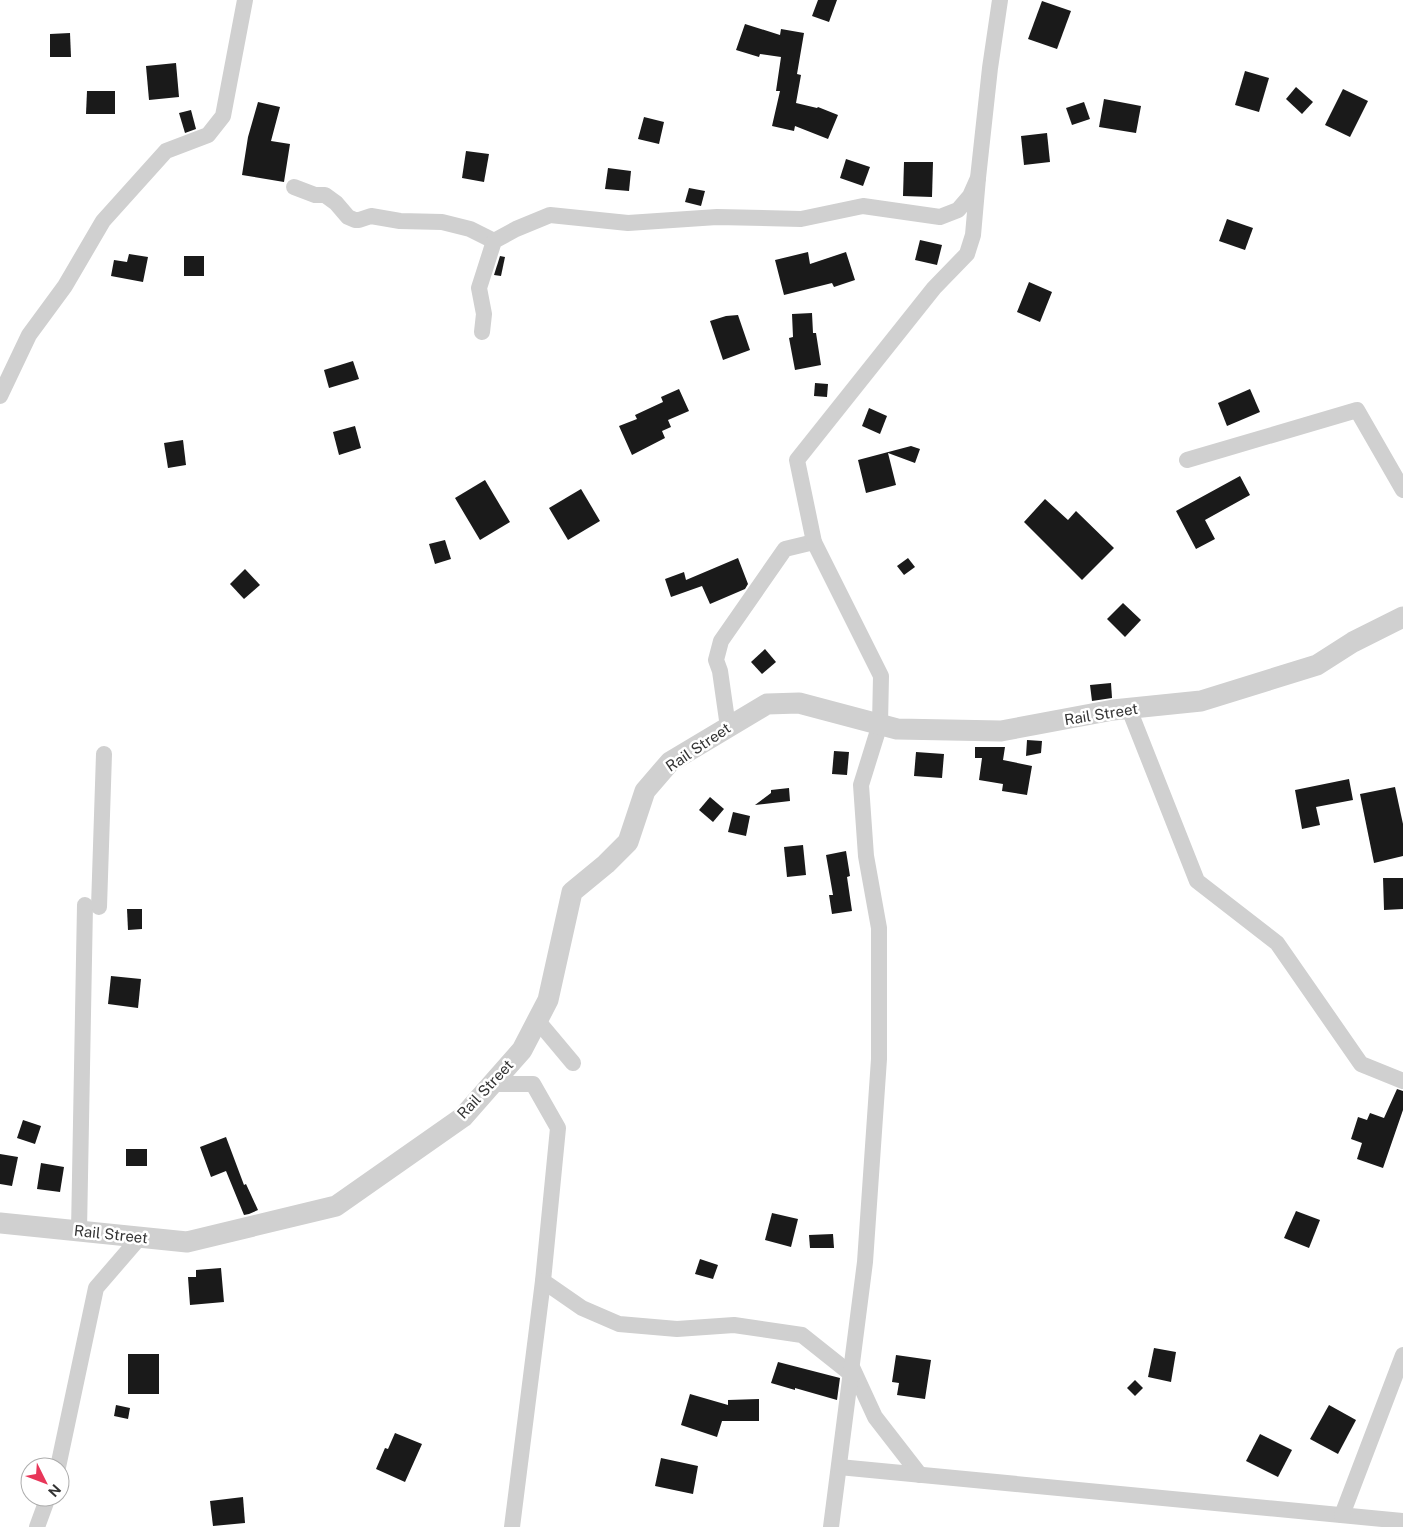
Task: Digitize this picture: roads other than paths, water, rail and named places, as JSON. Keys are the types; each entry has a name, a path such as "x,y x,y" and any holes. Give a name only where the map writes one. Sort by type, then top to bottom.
{"street":[{"path":"0,396 29,335 65,286 103,221 166,151 208,135 223,116 245,0"},
{"path":"831,1527 865,1262 879,1059 879,928 866,856 861,785 880,724 881,676 814,542 797,460 934,288 967,254 973,235 990,68 1000,0"},
{"path":"482,332 484,314 479,288 494,242 516,229 550,215 628,223 716,216 801,219 863,206 940,217 958,210 970,196 978,178"},
{"path":"294,187 315,195 325,195 336,203 348,217 355,220 372,216 400,222 442,222 470,229 494,242"},
{"path":"1187,460 1357,410 1403,490"},
{"path":"728,727 720,671 716,660 721,641 785,549 814,542"},
{"name":"Rail Street","path":"0,1223 186,1242 336,1206 463,1116 522,1050 548,1000 572,892 606,864 628,842 645,791 670,762 767,704 799,703 897,729 1001,731 1129,709 1201,700 1317,665 1353,642 1403,617"},
{"path":"1129,709 1197,881 1277,943 1361,1064 1403,1081"},
{"path":"79,1231 92,906 104,754"},
{"path":"537,1020 573,1063"},
{"path":"492,1084 533,1084 558,1128 543,1281 512,1527"},
{"path":"60,1457 96,1288 140,1237"},
{"path":"543,1281 582,1308 619,1324 677,1329 734,1325 802,1335 851,1370 875,1417 920,1475"},
{"path":"1342,1515 1403,1355"},
{"path":"839,1467 1403,1521"},
{"path":"37,1527 44,1507"}]}
